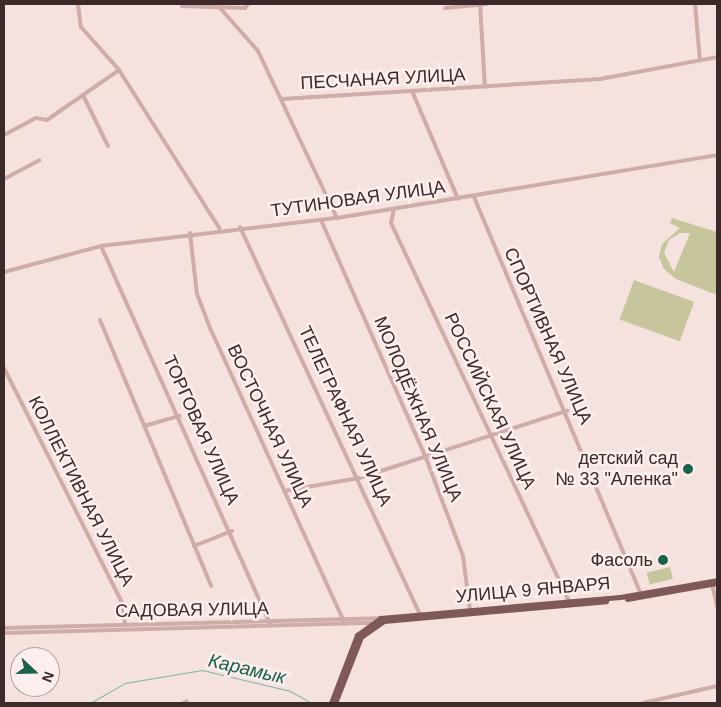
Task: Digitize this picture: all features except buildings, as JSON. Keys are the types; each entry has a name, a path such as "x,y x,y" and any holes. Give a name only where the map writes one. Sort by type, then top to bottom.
{"main road":[{"name":"УЛИЦА 9 ЯНВАРЯ","path":"382,619 569,603 642,595 716,583"},
{"path":"336,699 357,635 382,619"},
{"path":"331,703 336,699 361,637 382,619"}],"street":[{"path":"78,4 80,27 119,70 220,229"},
{"path":"182,6 245,8 248,4"},
{"name":"ПЕСЧАНАЯ УЛИЦА","path":"480,4 485,87"},
{"path":"445,8 486,4"},
{"path":"695,4 700,61"},
{"path":"220,8 258,51 336,218"},
{"name":"ПЕСЧАНАЯ УЛИЦА","path":"282,99 600,79 717,57"},
{"path":"4,135 36,118 47,120 119,70"},
{"path":"412,91 458,199"},
{"path":"82,95 108,146"},
{"name":"ТУТИНОВАЯ УЛИЦА","path":"4,272 101,246 220,229 336,218 474,197 717,155"},
{"path":"4,179 39,160"},
{"name":"СПОРТИВНАЯ УЛИЦА","path":"474,197 642,595"},
{"name":"РОССИЙСКАЯ УЛИЦА","path":"394,209 391,223 569,603"},
{"name":"МОЛОДЁЖНАЯ УЛИЦА","path":"321,220 426,458 463,556 470,611"},
{"name":"ТЕЛЕГРАФНАЯ УЛИЦА","path":"240,227 359,478 421,616"},
{"name":"ВОСТОЧНАЯ УЛИЦА","path":"190,233 197,294 344,622"},
{"name":"ТОРГОВАЯ УЛИЦА","path":"101,246 232,531 270,624"},
{"path":"100,320 211,586"},
{"name":"КОЛЛЕКТИВНАЯ УЛИЦА","path":"4,368 123,606 126,630"},
{"path":"284,491 359,478 492,438 566,412"},
{"path":"144,426 180,416"},
{"path":"194,546 232,531"},
{"path":"716,583 717,605"},
{"name":"САДОВАЯ УЛИЦА","path":"4,633 344,622 382,619"},
{"path":"344,622 373,623"},
{"name":"САДОВАЯ УЛИЦА","path":"4,628 125,624 270,624"},
{"path":"644,703 717,686"}],"shaded area":[{"path":"672,218 717,232 717,295 676,279 664,269 659,257 662,244 680,228 670,223","holes":["680,233 690,233 674,272 664,253 669,240"]},
{"path":"634,280 694,302 680,341 620,319"},
{"path":"670,567 673,579 650,584 647,573"}],"waterway":[{"name":"Карамык","path":"90,703 125,683 202,670 290,691 312,703"}],"place":[{"name":"детский сад № 33 \"Аленка\"","path":"688,469"},
{"name":"Фасоль","path":"663,560"}]}
